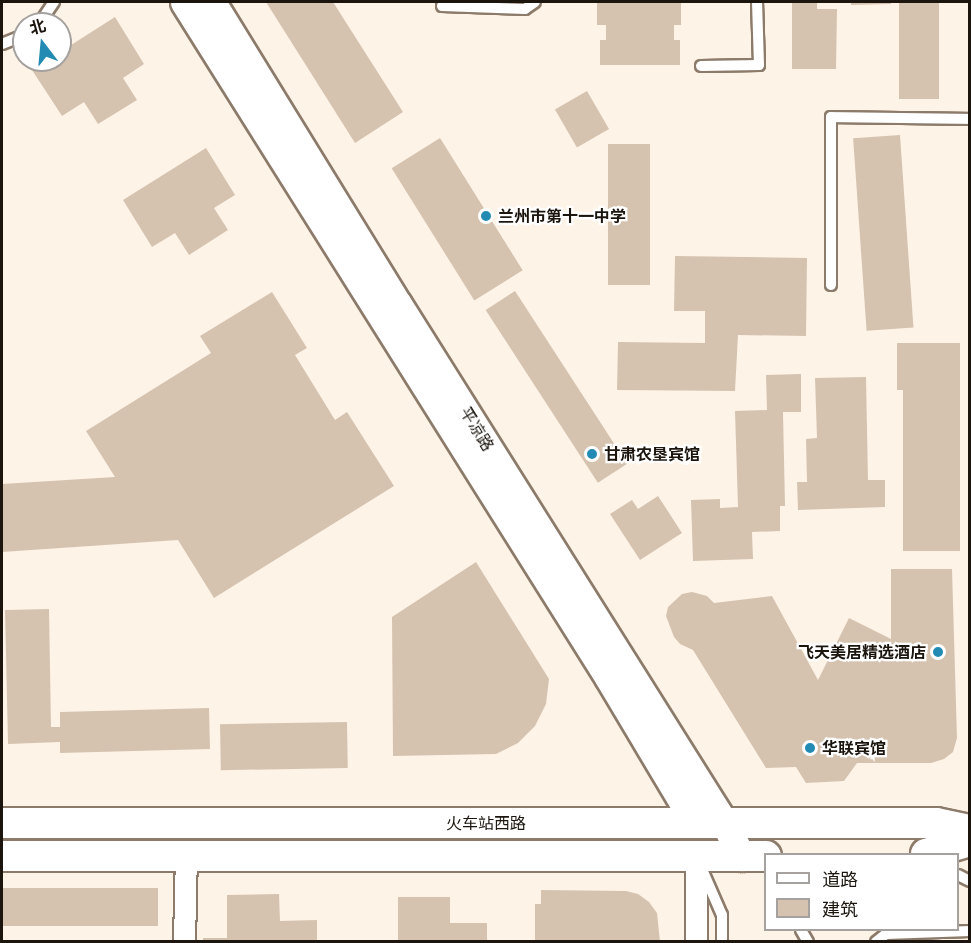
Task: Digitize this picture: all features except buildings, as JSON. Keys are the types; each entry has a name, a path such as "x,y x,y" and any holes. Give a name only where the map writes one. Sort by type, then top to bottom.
{"main road":[{"name":"火车站西路","path":"2,823 936,823 969,830"},
{"name":"平凉路","path":"695,823 696,856"},
{"path":"932,853 969,841"},
{"name":"火车站西路","path":"2,856 754,856"}],"street":[{"name":"平凉路","path":"184,2 601,667 695,823"},
{"name":"平凉路","path":"212,2 404,314 725,824 754,856"},
{"path":"184,942 186,856"},
{"path":"696,856 696,942"}],"lane":[{"path":"442,6 525,9 535,2"},
{"path":"701,66 759,65 757,2"},
{"path":"831,285 831,117 969,119"},
{"path":"696,856 722,915 722,942"},
{"path":"876,942 886,934 969,931"}],"place":[{"name":"兰州市第十一中学","path":"486,216"},
{"name":"甘肃农垦宾馆","path":"592,454"},
{"name":"飞天美居精选酒店","path":"938,652"},
{"name":"华联宾馆","path":"810,748"}]}
